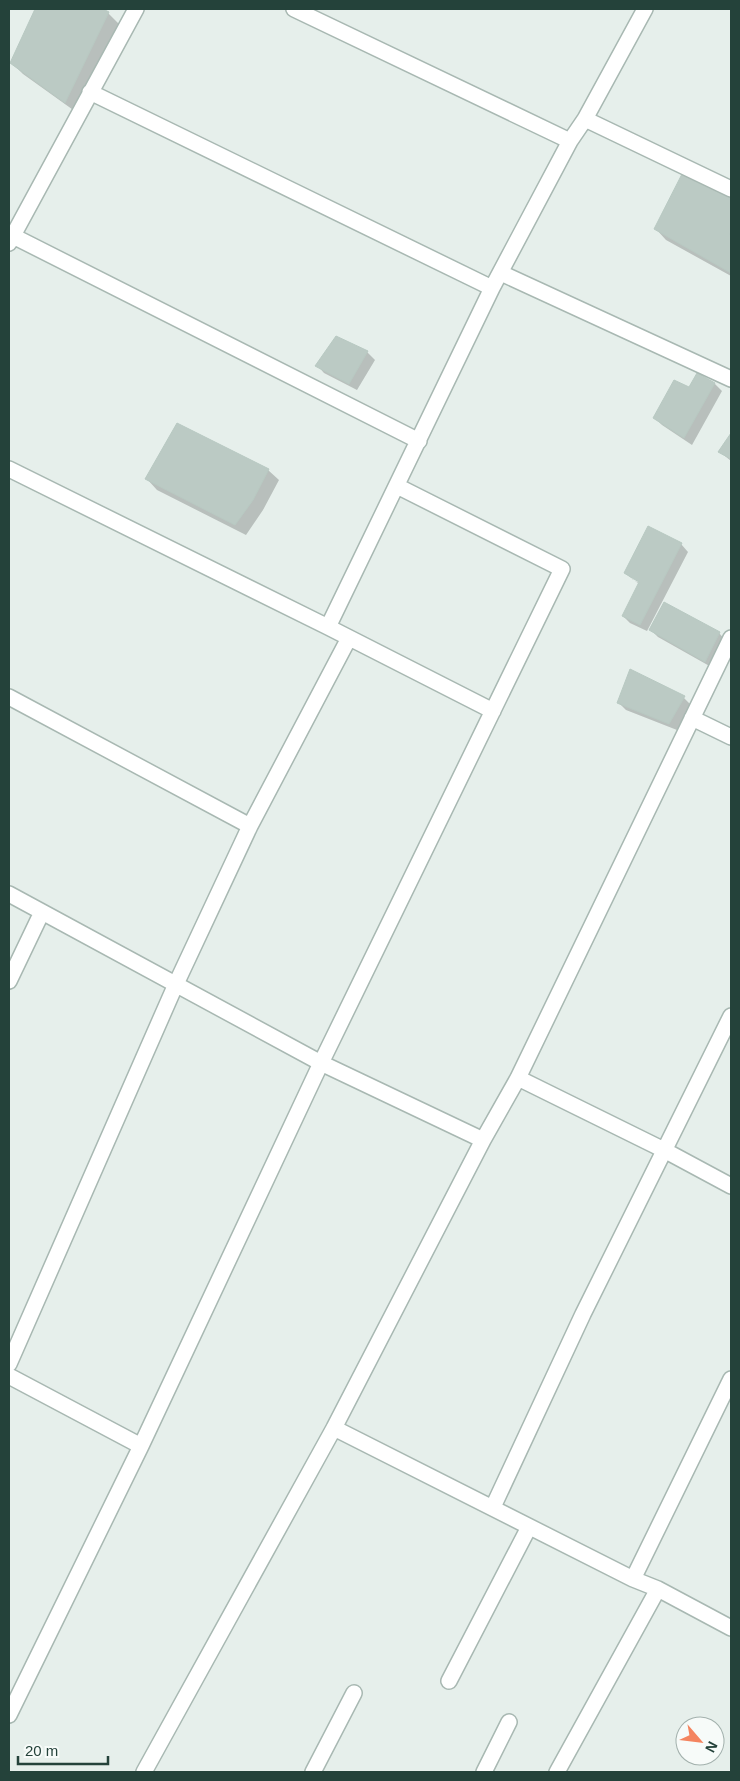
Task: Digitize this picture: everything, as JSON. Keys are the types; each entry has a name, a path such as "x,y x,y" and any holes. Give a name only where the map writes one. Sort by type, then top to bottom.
{"street":[{"path":"136,9 11,240 419,441"},
{"path":"294,9 570,141"},
{"path":"328,627 492,288 570,141 585,120 645,9"},
{"path":"90,92 492,288"},
{"path":"585,120 731,189"},
{"path":"501,273 731,379"},
{"path":"9,469 328,627 492,711"},
{"path":"9,1715 141,1446 322,1063 562,569 397,486"},
{"path":"9,1364 176,984 250,826 349,638"},
{"path":"144,1772 334,1428 518,1078 731,638"},
{"path":"9,697 250,826"},
{"path":"692,718 731,737"},
{"path":"9,894 322,1063 484,1140"},
{"path":"9,981 42,912"},
{"path":"493,1508 583,1314 731,1016"},
{"path":"518,1078 664,1150 731,1186"},
{"path":"9,1376 141,1446"},
{"path":"633,1579 731,1379"},
{"path":"334,1428 633,1579 658,1589 731,1628"},
{"path":"449,1681 529,1527"},
{"path":"558,1772 658,1589"},
{"path":"313,1772 354,1693"},
{"path":"484,1772 509,1722"}],"building":[{"path":"35,9 103,9 109,12 65,103 10,63"},
{"path":"682,174 713,185 731,194 731,273 654,229"},
{"path":"336,336 368,351 349,384 315,366"},
{"path":"697,373 715,383 684,438 653,418 674,380 689,387"},
{"path":"177,423 269,469 253,500 235,525 145,479"},
{"path":"731,433 731,459 718,452"},
{"path":"648,526 682,543 640,625 622,616 639,582 624,573"},
{"path":"664,602 720,632 705,662 649,630"},
{"path":"630,669 685,696 669,724 617,703"}]}
